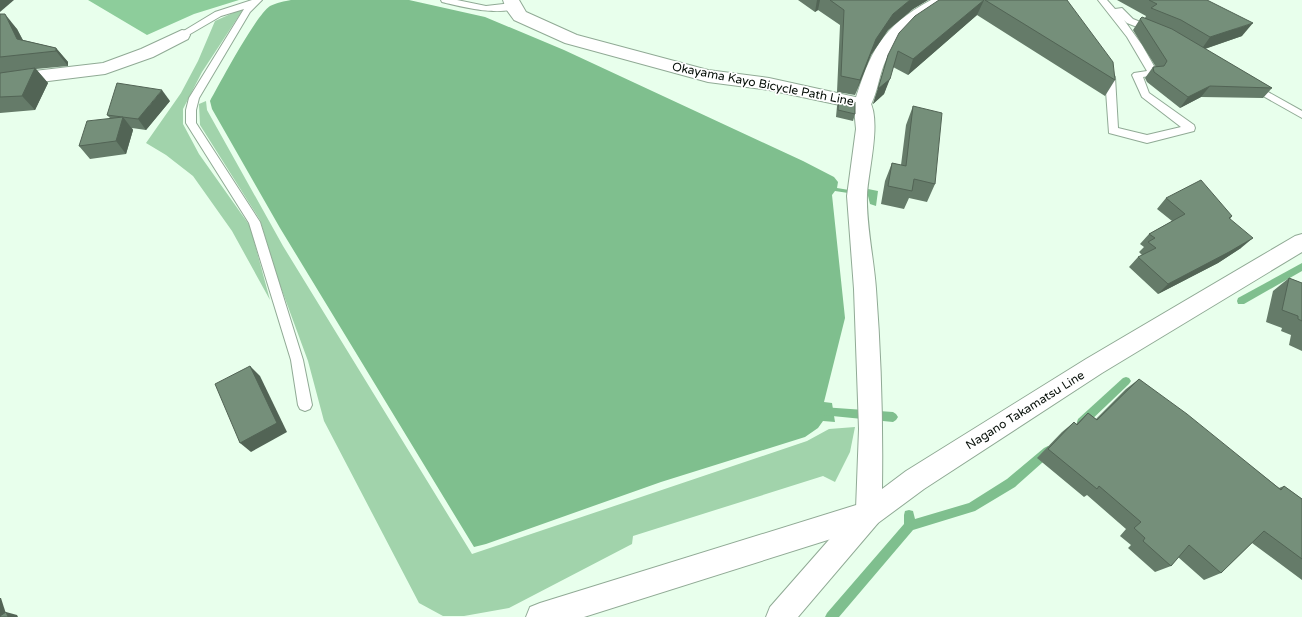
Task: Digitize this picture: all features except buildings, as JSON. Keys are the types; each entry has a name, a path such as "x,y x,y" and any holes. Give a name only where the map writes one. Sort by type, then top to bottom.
{"main road":[{"path":"863,104 879,55 888,41 900,28 912,19 943,0"},
{"name":"Okayama Kayo Bicycle Path Line","path":"512,3 520,16 571,40 708,76 769,84 863,104 865,129 857,193 865,289 871,417 869,514"},
{"path":"0,81 105,68 147,53 182,35"},
{"name":"Nagano Takamatsu Line","path":"780,617 869,514 915,480 1088,371 1302,242"},
{"path":"540,617 869,514"}],"lane":[{"path":"182,35 218,14 259,0"},
{"path":"259,0 247,10 194,98 191,110 191,123 199,138 254,222 297,360 305,405"},
{"path":"445,0 486,9 512,3"},
{"path":"1102,0 1118,18 1149,63 1153,73 1137,75 1145,95 1190,128 1147,139 1113,130 1110,77 1102,64"},
{"path":"1110,0 1130,21 1162,35"},
{"path":"1242,80 1302,115"}],"shaded area":[{"path":"88,0 239,0 194,14 147,35"},
{"path":"291,0 409,0 485,17 564,50 803,161 834,177 838,182 837,188 867,193 868,189 878,191 876,206 870,204 868,196 835,191 832,195 845,318 824,402 832,403 835,422 823,421 818,428 805,437 661,482 474,547 280,228 212,109 210,101 238,50 256,22 270,6"},
{"path":"244,8 202,72 183,109 183,124 199,154 250,226 270,300 232,231 193,176 166,155 146,143 181,93 198,61 215,21"},
{"path":"206,101 207,110 283,246 472,554 807,441 829,429 855,427 850,452 835,482 823,476 633,536 632,544 509,608 464,616 443,616 419,603 324,421 308,361 280,285 260,220 200,125 199,104"}],"waterway":[{"path":"1241,301 1302,267"},
{"path":"1082,422 1126,381"},
{"path":"822,411 893,417"},
{"path":"910,526 971,507 1011,483 1048,451"},
{"path":"909,515 910,526"},
{"path":"831,617 910,526"}]}
